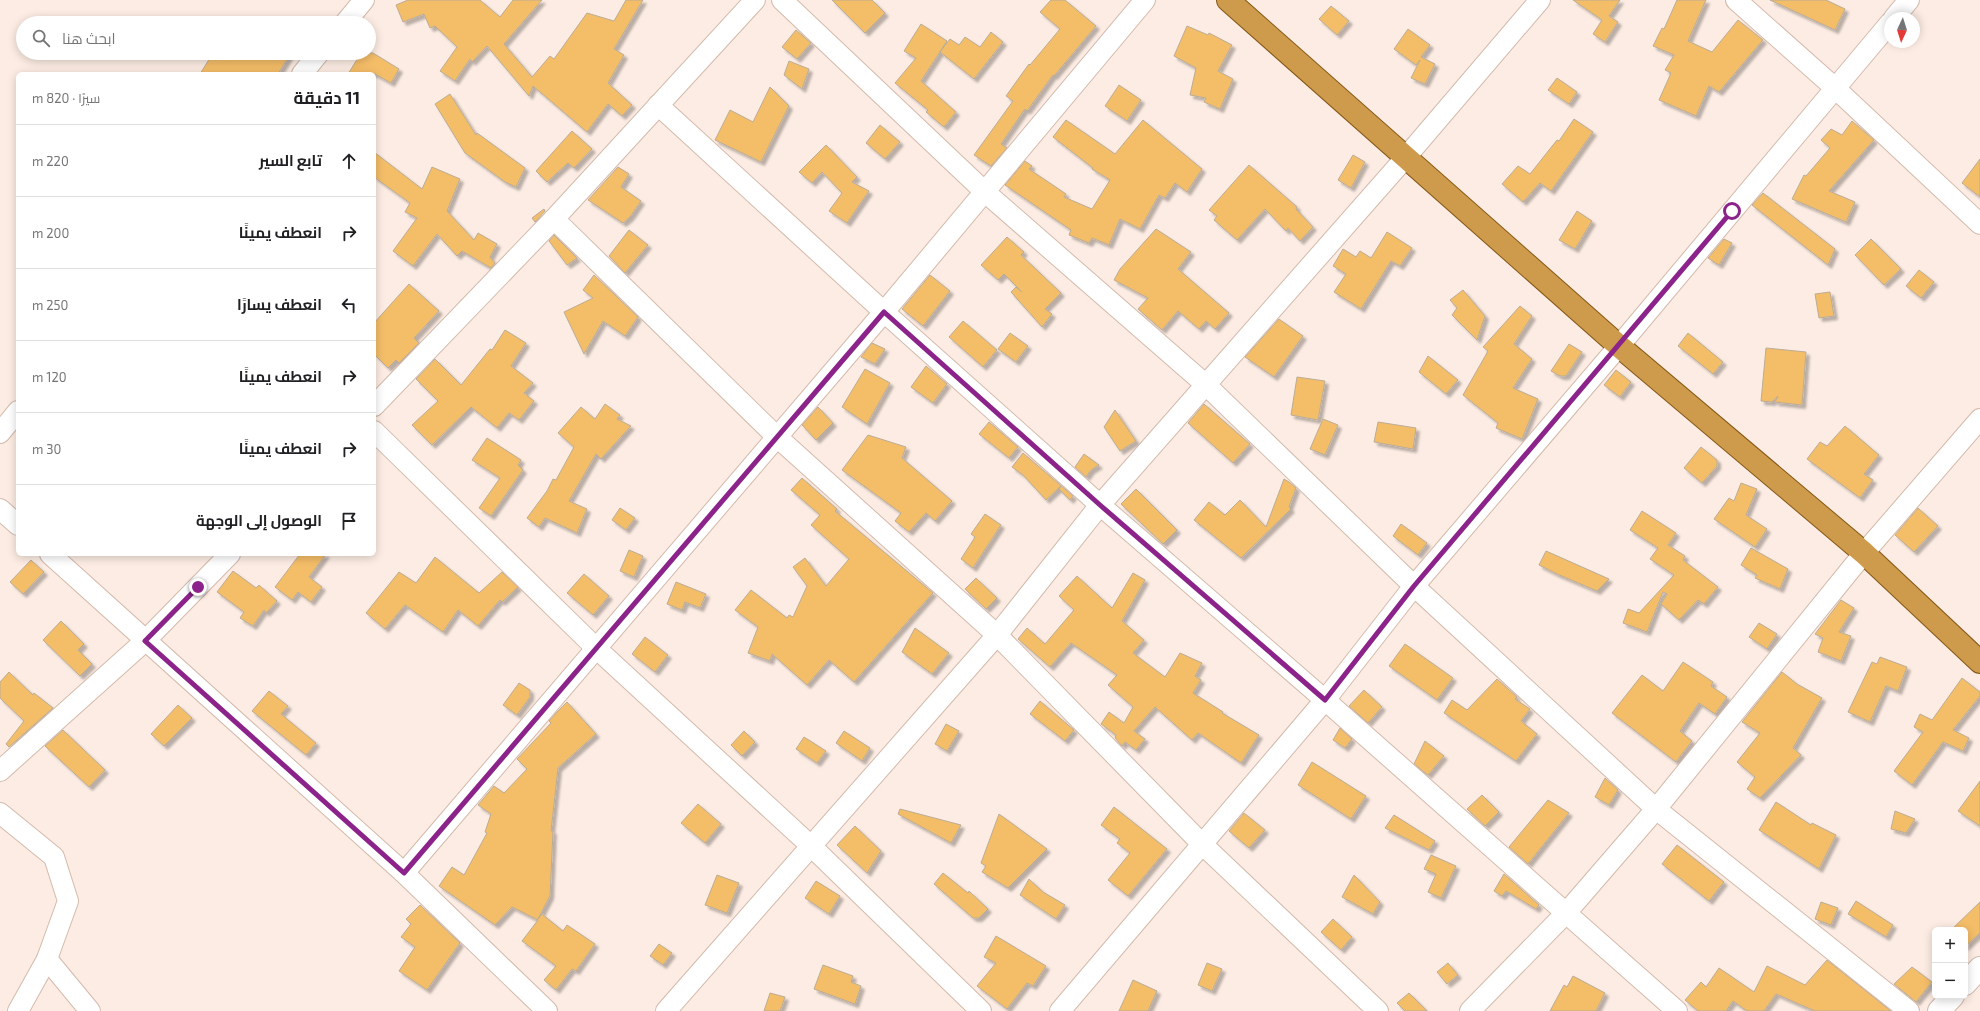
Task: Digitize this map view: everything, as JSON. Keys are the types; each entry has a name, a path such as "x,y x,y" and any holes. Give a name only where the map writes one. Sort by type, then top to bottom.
{"highway":[{"path":"1228,0 1619,346 1864,553 1980,662"}],"street":[{"path":"351,16 364,0"},
{"path":"376,404 554,219 755,0"},
{"path":"782,0 985,192 1205,384 1414,586 1656,809 1909,1011"},
{"path":"404,873 597,649 776,436 884,312 1145,0"},
{"path":"666,1011 997,635 1100,505 1406,157 1540,0"},
{"path":"1736,0 1835,88 1980,224"},
{"path":"1899,12 1909,0"},
{"path":"1060,1011 1325,700 1414,586 1619,346 1884,30"},
{"path":"304,72 313,60"},
{"path":"658,105 884,312 1100,505 1325,700 1677,1011"},
{"path":"554,219 776,436 997,635 1202,844 1378,1011"},
{"path":"0,433 16,413"},
{"path":"1470,1011 1566,913 1656,809 1864,553 1980,419"},
{"path":"376,433 597,649 811,846 981,1011"},
{"path":"0,508 16,523"},
{"path":"52,556 404,873 547,1011"},
{"path":"0,771 145,641 228,556"},
{"path":"0,813 54,857 68,901 47,959 18,1011"},
{"path":"47,959 90,1011"},
{"path":"1968,981 1980,968"},
{"path":"1938,1011 1950,999"}],"building":[{"path":"408,0 480,0 500,17 513,0 542,0 504,44 532,77 550,56 554,59 587,13 614,21 626,0 643,0 614,49 624,55 608,83 632,105 622,116 608,104 587,132 533,86 529,96 487,46 472,62 470,59 455,81 440,71 457,47 435,26 430,28 424,14 403,22 396,5"},
{"path":"832,0 872,0 885,13 865,33"},
{"path":"1051,0 1065,0 1096,26 1054,76 1053,75 1027,111 1025,109 1001,144 1007,148 991,166 974,155 1013,101 1006,96 1029,64 1030,65 1060,29 1040,12"},
{"path":"1573,0 1620,0 1609,16 1618,22 1605,42 1593,34 1602,20"},
{"path":"1677,0 1706,0 1688,41 1712,52 1738,20 1763,40 1719,92 1709,86 1696,116 1659,100 1671,73 1665,70 1674,55 1653,46 1662,28 1664,29"},
{"path":"1770,0 1826,0 1845,9 1835,30"},
{"path":"1331,6 1349,21 1337,35 1319,19"},
{"path":"921,24 947,41 921,81 956,112 944,127 926,112 928,110 895,83 916,58 904,51"},
{"path":"1187,26 1208,35 1209,33 1232,45 1218,71 1233,79 1220,109 1204,102 1206,98 1190,95 1196,68 1174,56"},
{"path":"1408,29 1430,45 1421,57 1435,64 1425,84 1411,78 1420,60 1416,65 1394,49"},
{"path":"796,30 811,43 797,59 782,47"},
{"path":"991,32 1003,42 974,79 940,52 950,39 959,45 965,37 980,47"},
{"path":"376,55 399,69 391,83 376,75 376,72 349,72 357,60 376,60"},
{"path":"209,60 287,60 279,72 201,72"},
{"path":"789,61 809,69 802,89 784,75"},
{"path":"1557,78 1577,92 1569,104 1548,90"},
{"path":"1119,85 1141,100 1127,121 1105,106"},
{"path":"770,87 789,106 761,162 715,140 730,110 753,122"},
{"path":"450,94 476,135 477,133 525,168 516,187 505,182 465,153 435,104"},
{"path":"1574,119 1593,132 1551,191 1540,183 1523,202 1502,184 1518,166 1530,174 1557,140 1559,141"},
{"path":"1066,120 1115,154 1143,120 1202,169 1187,192 1175,183 1165,198 1159,195 1140,229 1120,219 1109,245 1092,238 1089,243 1069,235 1071,230 1005,185 1025,161 1032,166 1029,169 1066,194 1064,197 1092,209 1110,180 1092,169 1093,168 1053,137"},
{"path":"1852,121 1874,140 1829,191 1855,202 1846,222 1792,199 1804,175 1806,176 1830,148 1821,140 1831,129 1842,135"},
{"path":"880,125 900,142 885,159 866,143"},
{"path":"572,131 592,149 574,168 568,163 547,182 536,171"},
{"path":"826,145 857,177 852,182 869,191 847,223 829,211 842,193 822,172 812,183 799,172"},
{"path":"376,154 422,189 432,167 460,179 447,211 474,240 478,233 497,244 490,257 495,263 491,268 462,251 457,256 437,234 413,266 393,251 417,218 405,212 410,203 376,178"},
{"path":"1353,155 1365,162 1351,188 1338,180"},
{"path":"1980,159 1980,197 1962,183"},
{"path":"1249,165 1297,207 1296,209 1313,227 1300,241 1288,228 1286,231 1265,209 1237,240 1214,220 1217,216 1209,210"},
{"path":"618,167 629,174 621,187 641,201 630,217 623,223 588,200"},
{"path":"1763,193 1835,249 1828,265 1752,205"},
{"path":"544,209 545,211 535,222 532,218"},
{"path":"1577,211 1592,221 1575,249 1559,240"},
{"path":"1156,229 1191,252 1178,269 1229,313 1215,329 1206,321 1199,329 1178,311 1162,330 1138,309 1148,298 1114,280 1120,269"},
{"path":"629,230 648,245 625,273 609,256"},
{"path":"1387,232 1412,248 1400,266 1391,261 1361,309 1334,292 1346,274 1333,266 1343,249 1356,257 1360,251 1371,258"},
{"path":"554,235 577,258 567,265 549,241"},
{"path":"1007,237 1024,252 1021,255 1061,293 1045,309 1052,314 1042,327 1011,292 1016,287 1022,292 1004,274 998,280 981,265"},
{"path":"1724,239 1732,243 1719,265 1708,258"},
{"path":"1871,239 1901,269 1884,285 1855,255"},
{"path":"1919,270 1934,282 1921,298 1906,286"},
{"path":"594,275 638,317 625,336 603,321 584,354 564,312 593,298 583,290"},
{"path":"930,275 950,291 923,326 902,309"},
{"path":"409,284 439,311 414,338 419,343 399,363 396,360 388,368 376,356 376,321"},
{"path":"1463,290 1485,316 1477,340 1452,315 1457,308 1450,300"},
{"path":"1830,292 1834,316 1819,318 1815,294"},
{"path":"1520,306 1532,316 1514,344 1532,359 1513,388 1538,399 1522,439 1496,428 1498,423 1463,395 1488,351 1483,347"},
{"path":"1279,319 1303,336 1274,377 1245,357"},
{"path":"963,321 997,350 983,367 949,337"},
{"path":"505,330 526,343 511,366 533,383 524,393 534,401 519,420 509,413 497,428 471,407 432,445 412,425 438,401 416,379 435,359 461,385 490,349 492,350"},
{"path":"1010,333 1028,346 1016,362 998,349"},
{"path":"1688,333 1723,362 1713,374 1678,346"},
{"path":"872,343 885,349 875,364 861,357"},
{"path":"1569,344 1582,352 1566,376 1560,376 1551,371"},
{"path":"1766,348 1806,352 1802,405 1775,402 1778,396 1772,402 1761,401"},
{"path":"1428,356 1458,380 1446,394 1419,372"},
{"path":"926,366 947,384 933,403 911,387"},
{"path":"865,369 890,383 867,424 842,407"},
{"path":"1616,370 1631,382 1620,397 1604,385"},
{"path":"1297,377 1325,381 1318,420 1291,415"},
{"path":"605,404 620,415 617,419 631,426 601,459 596,454 569,501 587,509 577,533 545,518 539,527 527,518 547,491 553,479 556,480 574,447 558,433 581,407 595,419"},
{"path":"1204,404 1250,444 1233,463 1188,423"},
{"path":"818,407 833,423 816,440 802,425"},
{"path":"1115,410 1136,441 1120,451 1104,427"},
{"path":"1323,419 1338,425 1325,455 1310,449"},
{"path":"989,422 1018,447 1009,458 979,434"},
{"path":"1378,422 1416,428 1413,449 1374,442"},
{"path":"1845,426 1879,455 1864,474 1873,480 1860,498 1807,459 1820,442 1827,446"},
{"path":"868,435 906,447 902,458 952,501 935,521 926,513 909,532 895,521 901,513 842,470"},
{"path":"487,438 521,460 518,465 523,470 491,516 479,508 500,478 472,460"},
{"path":"1701,447 1717,460 1717,466 1702,483 1684,468"},
{"path":"1023,453 1073,496 1070,500 1059,489 1061,486 1046,500 1023,475 1012,467"},
{"path":"1084,454 1099,465 1091,470 1086,477 1075,467"},
{"path":"802,478 837,509 835,511 933,593 854,682 829,660 807,685 772,654 770,661 748,653 758,627 735,610 751,590 787,618 789,615 793,617 807,586 793,567 805,558 826,586 849,559 811,525 820,515 791,490"},
{"path":"1284,479 1296,488 1289,507 1291,509 1241,558 1194,520 1209,502 1225,515 1240,500 1266,527"},
{"path":"1741,483 1757,489 1746,515 1767,529 1755,547 1714,519 1729,498 1734,501"},
{"path":"1136,489 1177,530 1163,544 1121,504"},
{"path":"620,508 635,518 626,530 612,520"},
{"path":"1918,508 1938,526 1914,552 1895,535"},
{"path":"1642,511 1676,533 1668,545 1685,556 1683,560 1718,587 1704,604 1698,600 1679,620 1661,604 1667,594 1663,592 1647,632 1623,623 1628,609 1639,613 1674,575 1650,559 1658,548 1630,530"},
{"path":"985,514 1001,525 973,568 961,559 975,537 971,534"},
{"path":"1401,524 1427,543 1418,555 1393,536"},
{"path":"1751,548 1788,569 1780,589 1755,578 1757,575 1741,565"},
{"path":"629,550 643,556 634,577 620,571"},
{"path":"1546,551 1609,579 1597,591 1557,574 1539,565"},
{"path":"298,556 325,556 309,577 322,587 311,602 298,592 292,600 275,587"},
{"path":"435,557 479,593 502,572 518,587 502,602 500,600 478,626 458,610 443,632 405,605 385,629 366,613 399,572 416,583"},
{"path":"31,560 44,572 23,594 10,582"},
{"path":"233,571 256,588 259,585 277,601 266,613 264,610 253,626 240,618 244,612 217,592"},
{"path":"1133,573 1145,580 1122,621 1144,640 1133,653 1165,677 1180,653 1202,663 1195,676 1201,680 1193,693 1223,712 1222,713 1259,735 1241,763 1198,733 1192,740 1155,707 1134,731 1145,739 1136,750 1125,742 1122,746 1115,738 1116,735 1101,724 1109,712 1124,723 1133,707 1108,685 1117,675 1071,643 1050,667 1018,639 1027,628 1045,644 1074,610 1059,596 1077,576 1112,608"},
{"path":"584,574 609,596 593,615 567,593"},
{"path":"976,578 997,598 986,609 965,589"},
{"path":"676,582 706,594 700,608 685,602 682,610 667,604"},
{"path":"1841,600 1854,608 1839,632 1851,636 1841,661 1818,652 1823,638 1815,634"},
{"path":"61,621 84,644 78,650 92,664 80,676 43,640"},
{"path":"1759,623 1777,634 1767,649 1749,637"},
{"path":"915,628 949,653 932,674 902,652"},
{"path":"645,637 668,655 655,672 632,654"},
{"path":"1405,644 1453,678 1437,700 1389,666"},
{"path":"1880,657 1907,667 1898,691 1886,686 1870,722 1848,712 1872,662 1877,664"},
{"path":"1683,662 1713,682 1711,686 1727,697 1715,714 1699,703 1680,731 1692,741 1676,762 1612,713 1642,675 1663,691"},
{"path":"9,672 33,695 34,693 53,708 9,747 6,744 24,721 0,698 0,682"},
{"path":"1782,672 1797,684 1822,698 1793,748 1801,755 1760,798 1747,789 1755,777 1737,762 1760,733 1742,722"},
{"path":"1962,678 1980,692 1980,696 1953,730 1969,738 1963,751 1943,742 1912,785 1894,771 1923,732 1914,727 1920,714 1932,720"},
{"path":"1497,679 1517,697 1515,699 1530,709 1521,721 1537,734 1516,761 1444,713 1452,700 1467,710"},
{"path":"519,683 530,690 530,697 517,715 503,705"},
{"path":"1364,690 1382,707 1368,723 1349,706"},
{"path":"269,691 288,706 281,714 316,743 306,755 252,711"},
{"path":"1040,701 1074,730 1065,741 1030,714"},
{"path":"567,702 596,734 558,768 551,831 553,831 550,896 538,919 542,914 563,931 567,925 595,944 576,971 572,969 556,990 544,980 556,966 522,941 538,920 512,907 495,925 439,886 452,867 464,875 487,833 485,832 491,814 478,805 494,786 504,793 527,769 517,759 551,723 549,721"},
{"path":"178,705 192,718 164,746 151,734"},
{"path":"946,724 959,731 947,751 935,744"},
{"path":"1340,728 1352,739 1345,748 1333,740"},
{"path":"63,730 105,770 89,787 45,746"},
{"path":"744,731 755,742 742,756 731,745"},
{"path":"844,731 870,748 862,761 836,743"},
{"path":"804,737 826,751 817,763 796,749"},
{"path":"1425,741 1444,756 1428,775 1414,764"},
{"path":"1312,762 1366,796 1351,819 1298,785"},
{"path":"1605,778 1618,790 1609,805 1595,797"},
{"path":"1980,781 1980,826 1958,811"},
{"path":"1482,795 1499,812 1485,826 1467,809"},
{"path":"1548,800 1569,813 1528,864 1509,847"},
{"path":"1776,802 1811,825 1812,823 1836,835 1819,869 1759,830"},
{"path":"698,804 721,824 705,843 681,823"},
{"path":"1114,807 1167,849 1128,896 1108,880 1130,853 1117,843 1120,839 1101,825"},
{"path":"900,809 961,825 951,843 898,814"},
{"path":"1895,811 1915,819 1906,833 1891,829"},
{"path":"1244,813 1265,830 1249,848 1229,831"},
{"path":"999,814 1047,849 1008,888 982,872 986,866 981,863"},
{"path":"1394,815 1435,841 1429,850 1385,828"},
{"path":"855,826 881,851 867,873 837,845"},
{"path":"1677,845 1724,882 1709,901 1662,864"},
{"path":"1431,855 1456,866 1441,898 1428,892 1436,874 1424,869"},
{"path":"943,873 968,893 969,891 988,909 979,918 973,918 934,884"},
{"path":"1504,874 1539,905 1536,909 1506,891 1502,896 1494,891"},
{"path":"717,875 739,883 727,913 705,905"},
{"path":"1354,875 1380,902 1373,914 1342,897"},
{"path":"1029,879 1043,892 1065,905 1056,919 1020,895"},
{"path":"816,881 840,896 829,914 805,898"},
{"path":"1856,901 1893,925 1886,937 1848,914"},
{"path":"1821,902 1838,908 1831,925 1815,919"},
{"path":"1980,902 1980,933 1968,944 1968,927 1954,927"},
{"path":"420,905 460,943 427,990 399,971 415,947 401,937 411,924 406,919"},
{"path":"1333,919 1352,937 1341,950 1321,932"},
{"path":"996,936 1046,966 1033,986 1027,983 1007,1009 977,986 996,963 984,957"},
{"path":"659,944 672,953 663,965 650,956"},
{"path":"1827,960 1891,1011 1815,1011 1776,994 1764,1011 1747,1011 1733,1001 1726,1011 1698,1011 1685,1000 1701,982 1706,987 1719,968 1754,992 1767,966 1805,985"},
{"path":"1207,963 1222,969 1212,991 1198,985"},
{"path":"1448,963 1458,975 1447,984 1437,972"},
{"path":"823,965 853,976 851,982 861,986 855,1004 814,989"},
{"path":"1912,967 1932,982 1916,1002 1894,984"},
{"path":"1573,976 1605,993 1596,1011 1550,1011 1564,985 1567,987"},
{"path":"1133,980 1157,991 1148,1011 1119,1011"},
{"path":"770,993 785,997 780,1011 764,1011"},
{"path":"1409,993 1427,1011 1405,1011 1397,1003"}],"route":[{"path":"198,587 145,641 404,873 597,649 776,436 884,312 1100,505 1325,700 1414,586 1732,211"}]}
